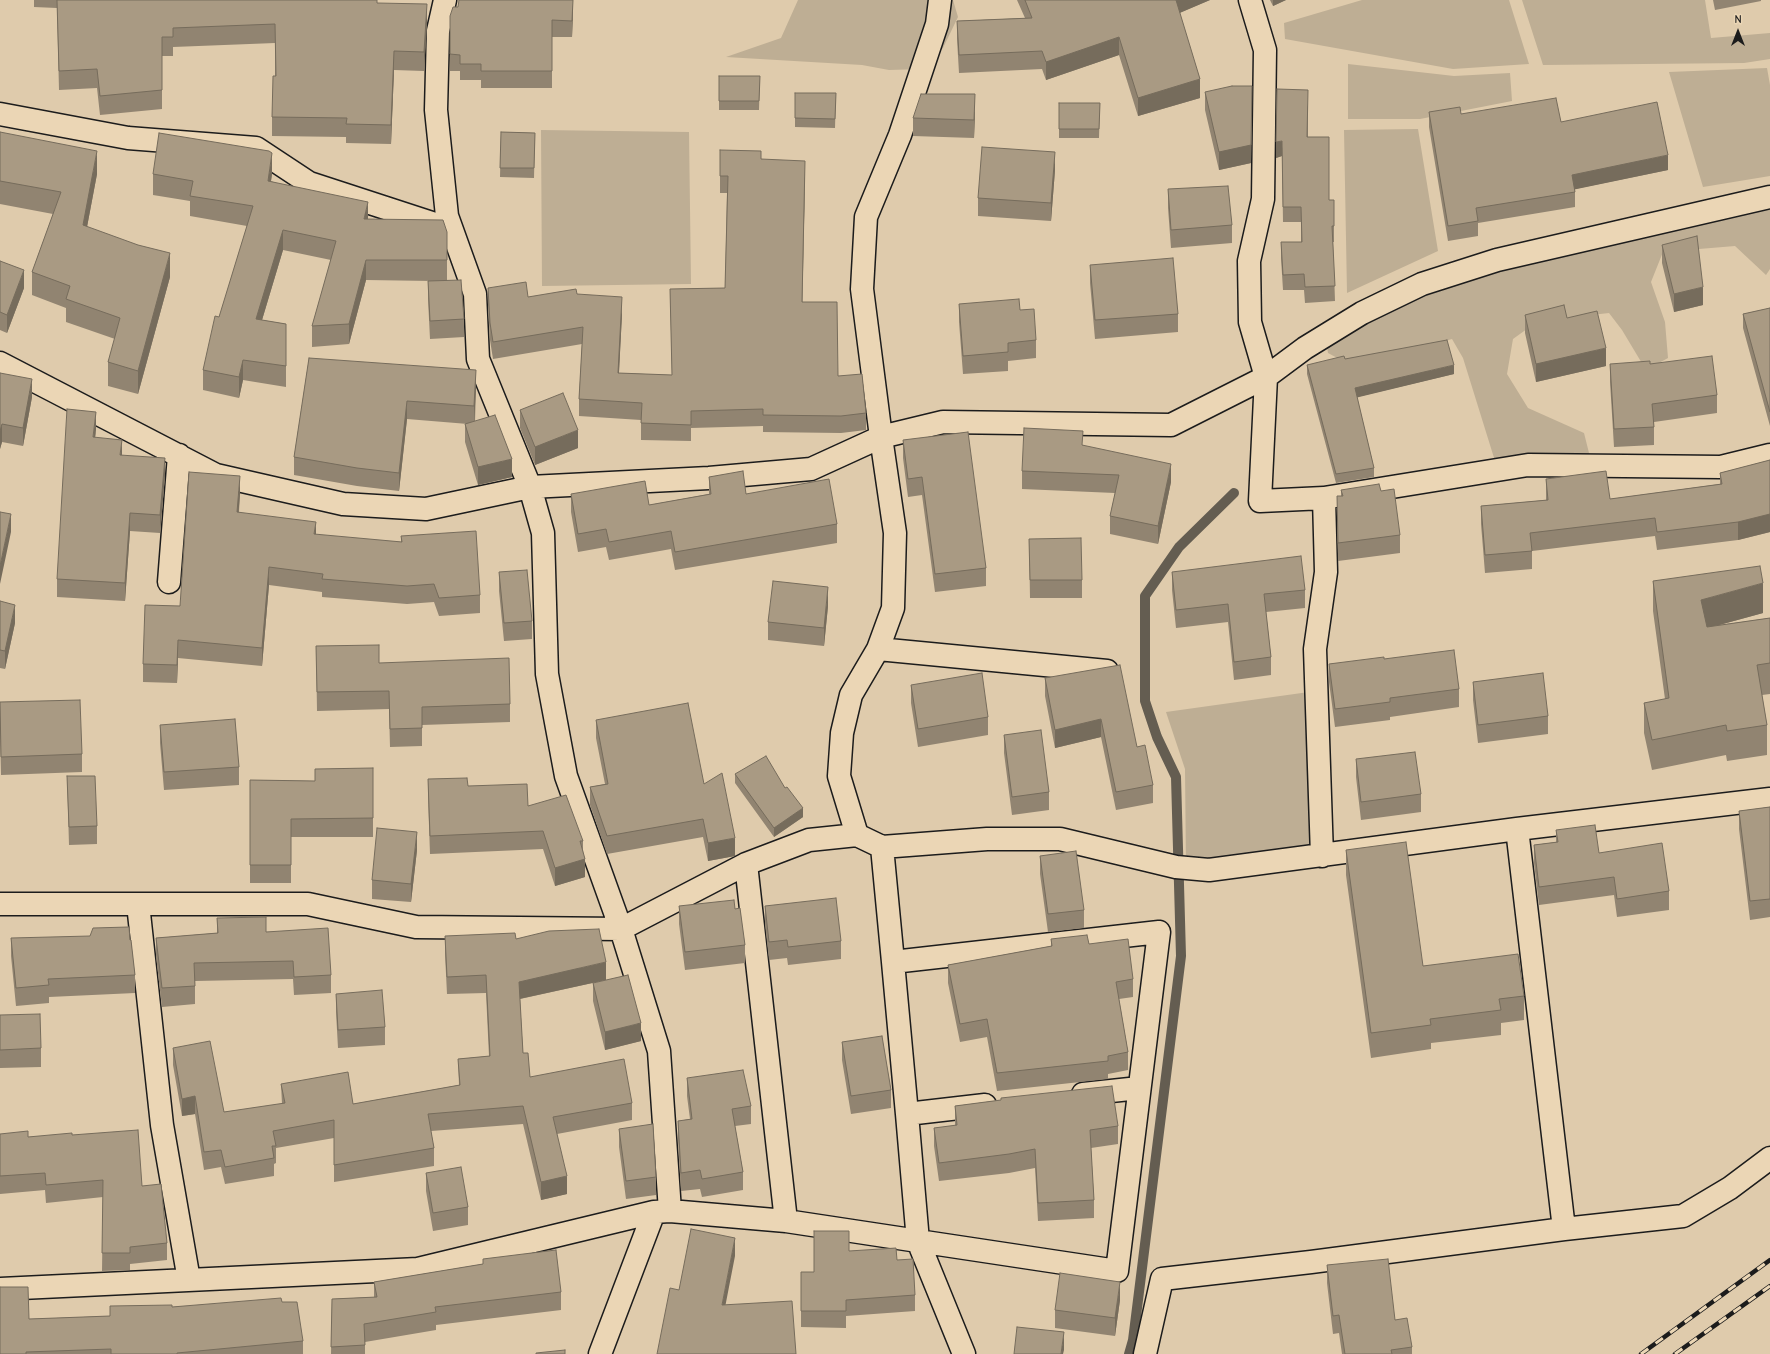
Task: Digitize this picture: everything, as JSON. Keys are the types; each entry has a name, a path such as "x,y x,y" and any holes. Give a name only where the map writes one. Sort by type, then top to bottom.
{"street":[{"path":"445,0 438,31 436,110 447,216 475,294 478,359 530,487 543,533 547,674 566,776 621,930 659,1050 662,1211 600,1354"},
{"path":"857,836 839,776 842,733 851,694 878,649 892,608 895,533 862,289 866,217 900,134 937,24 940,0"},
{"path":"1250,0 1264,50 1263,199 1249,261 1250,322 1266,377 1260,501 1324,498 1528,465 1721,467 1770,455"},
{"path":"0,114 128,138 256,148 309,183 451,230"},
{"path":"0,363 216,474 343,504 426,509 530,487 710,478 811,469 881,437 943,422 1170,425 1266,377 1305,348 1362,312 1422,284 1497,260 1770,197"},
{"path":"169,582 179,455"},
{"path":"1322,856 1315,649 1326,572 1324,498"},
{"path":"878,649 1107,671"},
{"path":"0,904 308,904 416,927 621,930 746,864 809,840 857,836 882,847 986,839 1060,839 1176,867 1209,870 1517,829 1770,798"},
{"path":"1517,829 1564,1229"},
{"path":"882,847 918,1241 964,1354"},
{"path":"746,864 786,1221"},
{"path":"138,904 162,1125 189,1280"},
{"path":"0,1289 418,1269 662,1211 786,1221 1117,1271 1159,932 892,962"},
{"path":"1062,1096 1140,1088"},
{"path":"907,1114 1008,1103"},
{"path":"1145,1354 1162,1279 1311,1262 1564,1229 1683,1216 1730,1188 1770,1158"}],"shaded area":[{"path":"798,0 953,0 958,17 943,48 922,69 889,70 862,65 726,57 781,38"},
{"path":"1362,0 1509,0 1529,64 1453,69 1285,39 1284,23"},
{"path":"1522,0 1705,0 1711,38 1770,33 1770,59 1744,63 1543,65"},
{"path":"1348,64 1454,76 1510,73 1512,101 1420,119 1348,119"},
{"path":"1767,68 1770,85 1770,176 1703,187 1669,72"},
{"path":"1418,129 1438,251 1347,293 1344,130"},
{"path":"541,130 689,132 691,284 542,286"},
{"path":"1741,204 1770,210 1770,269 1766,275 1735,246 1663,252 1651,282 1665,322 1668,358 1646,370 1622,330 1609,313 1538,321 1513,339 1507,374 1528,408 1584,433 1592,465 1495,461 1463,358 1452,339 1354,367 1328,353 1325,335 1413,288"},
{"path":"1316,691 1322,856 1186,868 1185,769 1166,712"}],"building":[{"path":"57,0 377,0 377,3 427,4 424,52 394,51 391,125 346,124 347,118 272,117 273,76 276,76 275,24 173,28 173,37 162,37 162,90 100,96 97,69 59,71"},
{"path":"459,0 573,0 572,21 552,20 552,71 481,71 481,64 460,64 460,55 450,54 450,16 453,7 458,7"},
{"path":"1025,0 1176,0 1200,79 1138,98 1119,37 1046,62 1042,51 959,55 957,21 1032,18"},
{"path":"719,76 760,76 759,101 719,101"},
{"path":"1232,86 1252,86 1251,145 1219,152 1205,92"},
{"path":"1277,89 1308,90 1307,137 1329,137 1329,200 1334,200 1334,226 1332,226 1335,286 1305,287 1304,274 1283,275 1281,242 1302,242 1301,207 1283,207 1282,141 1276,142"},
{"path":"795,93 836,93 835,119 795,118"},
{"path":"921,94 975,94 974,120 913,118"},
{"path":"1556,98 1561,122 1657,102 1668,155 1572,175 1575,192 1476,208 1478,221 1448,226 1429,112 1460,107 1461,114"},
{"path":"1059,103 1100,103 1099,129 1059,129"},
{"path":"0,132 97,151 83,225 138,245 170,253 138,371 108,362 120,318 66,299 70,286 32,272 61,192 0,181"},
{"path":"501,132 535,133 534,168 500,168"},
{"path":"159,133 269,151 272,153 268,181 368,202 364,219 443,220 447,232 447,260 366,260 349,324 312,326 336,241 283,230 256,319 286,324 286,366 243,360 239,377 203,370 215,316 219,317 253,206 190,196 193,181 153,174"},
{"path":"982,147 1055,152 1051,203 978,198"},
{"path":"720,150 761,151 761,159 805,161 802,302 837,302 838,376 862,374 866,413 841,416 763,415 763,409 691,411 691,425 641,423 642,403 579,399 583,327 493,342 490,323 488,288 526,282 528,297 576,289 577,294 622,297 618,373 672,375 670,289 725,288 728,176 720,176"},
{"path":"1228,186 1232,225 1171,230 1168,189"},
{"path":"1697,236 1703,287 1674,294 1662,245"},
{"path":"1173,258 1178,314 1095,320 1090,265"},
{"path":"0,261 24,270 7,315 0,312"},
{"path":"461,280 464,319 430,321 428,281"},
{"path":"1019,299 1020,310 1034,309 1036,340 1008,343 1008,352 963,356 959,304"},
{"path":"1564,305 1567,318 1597,311 1606,348 1536,364 1525,315"},
{"path":"1770,308 1770,412 1743,314"},
{"path":"1447,340 1454,365 1355,388 1374,468 1336,474 1307,365 1344,356 1345,359"},
{"path":"1712,356 1717,395 1652,404 1654,427 1614,429 1610,364 1650,361 1650,364"},
{"path":"309,358 476,370 474,406 407,401 399,473 357,468 294,457"},
{"path":"0,373 32,379 23,428 2,424 0,431"},
{"path":"563,393 578,430 535,447 520,410"},
{"path":"67,409 96,412 93,437 122,440 120,455 165,458 160,515 130,513 125,583 57,579"},
{"path":"495,415 512,459 478,467 465,424"},
{"path":"1024,428 1083,431 1082,445 1171,464 1158,526 1110,516 1119,475 1022,471"},
{"path":"968,432 986,568 935,574 922,477 908,479 903,440"},
{"path":"1770,460 1770,514 1738,522 1657,532 1655,518 1530,533 1532,551 1485,555 1481,506 1548,500 1546,479 1606,471 1610,499 1722,484 1720,473"},
{"path":"743,471 746,494 829,479 837,524 675,552 671,531 609,542 606,529 578,534 571,494 645,481 649,505 711,494 709,477"},
{"path":"189,472 240,476 237,512 316,522 314,534 402,542 401,536 476,531 480,595 439,598 434,584 407,586 322,579 323,574 269,567 262,648 178,640 177,665 143,664 145,605 180,606"},
{"path":"1379,484 1381,491 1394,489 1400,535 1338,543 1337,496 1343,496 1341,490"},
{"path":"0,512 11,514 0,566"},
{"path":"1081,538 1082,580 1030,580 1029,539"},
{"path":"1301,556 1305,590 1264,594 1271,657 1234,662 1228,604 1176,610 1172,572"},
{"path":"1760,566 1763,583 1701,600 1707,627 1770,618 1770,663 1757,665 1767,725 1727,731 1726,725 1652,740 1644,703 1669,698 1653,581"},
{"path":"527,570 532,621 504,623 499,572"},
{"path":"773,581 828,587 824,628 768,622"},
{"path":"0,601 15,605 5,651 0,650"},
{"path":"379,645 379,663 509,658 510,704 422,707 422,728 390,729 389,691 317,692 316,646"},
{"path":"1454,650 1459,689 1390,698 1390,702 1335,709 1329,664"},
{"path":"1120,665 1137,747 1145,745 1153,785 1116,792 1101,719 1055,730 1045,678"},
{"path":"982,673 988,717 918,729 911,685"},
{"path":"1543,673 1548,716 1478,725 1473,682"},
{"path":"80,700 82,754 1,757 0,702"},
{"path":"688,703 704,784 722,773 735,838 708,843 703,819 607,836 590,787 608,784 596,720"},
{"path":"235,719 239,767 164,772 160,725"},
{"path":"1041,730 1049,792 1012,797 1004,735"},
{"path":"1415,752 1421,794 1361,802 1356,759"},
{"path":"766,756 785,788 787,787 803,808 774,828 735,774"},
{"path":"373,768 373,818 291,819 291,865 250,865 250,780 315,781 315,769"},
{"path":"67,776 95,776 97,826 69,827"},
{"path":"467,778 468,786 527,784 528,806 566,795 583,841 580,841 585,859 555,868 543,831 430,836 428,779"},
{"path":"1770,807 1770,899 1750,901 1739,811"},
{"path":"1595,825 1599,853 1662,843 1669,891 1617,899 1614,877 1539,887 1534,845 1558,842 1556,830"},
{"path":"377,828 417,832 411,884 372,880"},
{"path":"1406,842 1423,966 1518,954 1524,996 1499,999 1501,1010 1430,1019 1431,1025 1371,1033 1346,850"},
{"path":"1076,851 1084,910 1048,914 1040,856"},
{"path":"836,898 841,941 788,947 787,940 769,942 765,906"},
{"path":"734,900 735,909 740,908 745,945 685,952 679,906"},
{"path":"266,917 266,932 328,928 331,975 294,977 293,961 194,963 195,986 162,988 156,938 218,933 217,918"},
{"path":"129,927 135,975 48,979 49,985 16,988 11,938 90,936 93,928"},
{"path":"599,929 606,962 519,982 523,1053 528,1053 530,1077 624,1059 632,1103 553,1117 567,1176 541,1182 523,1106 428,1114 434,1148 334,1165 334,1120 273,1131 276,1146 272,1146 274,1158 225,1167 221,1150 204,1152 195,1096 182,1099 173,1048 210,1041 224,1112 285,1103 281,1084 348,1072 353,1104 460,1085 458,1059 490,1056 486,975 447,977 445,936 515,933 516,939 549,931"},
{"path":"1087,935 1089,944 1128,939 1133,979 1116,982 1128,1052 1108,1056 1108,1061 997,1073 987,1019 960,1024 948,965 1052,946 1051,939"},
{"path":"628,975 641,1023 605,1032 593,983"},
{"path":"382,990 385,1027 338,1030 336,994"},
{"path":"40,1014 41,1048 0,1050 0,1015"},
{"path":"882,1036 891,1090 851,1096 842,1042"},
{"path":"743,1070 751,1106 732,1109 743,1172 702,1179 700,1170 681,1173 678,1121 692,1119 687,1078"},
{"path":"1112,1086 1118,1126 1090,1130 1094,1200 1038,1203 1035,1149 939,1163 934,1128 957,1125 955,1106 1001,1100 1001,1098"},
{"path":"653,1124 656,1177 626,1181 619,1129"},
{"path":"138,1130 142,1186 161,1184 167,1243 130,1247 130,1253 102,1253 103,1180 46,1185 45,1173 0,1176 0,1134 28,1131 28,1137"},
{"path":"461,1167 468,1207 433,1213 426,1173"},
{"path":"691,1229 735,1238 722,1305 792,1301 796,1354 657,1354 670,1288 679,1290"},
{"path":"814,1231 849,1231 849,1251 896,1248 897,1260 913,1259 915,1295 846,1300 846,1311 801,1311 801,1272 814,1272"},
{"path":"556,1250 561,1292 435,1307 436,1312 364,1324 365,1345 331,1347 332,1299 377,1297 374,1282 483,1264 483,1259"},
{"path":"1388,1259 1395,1320 1407,1318 1412,1347 1391,1350 1392,1354 1345,1354 1339,1315 1333,1316 1327,1265"},
{"path":"1060,1273 1120,1282 1115,1318 1055,1310"},
{"path":"0,1287 28,1287 29,1319 110,1316 110,1306 172,1305 172,1307 281,1298 282,1302 297,1302 303,1341 177,1354 111,1354 111,1349 0,1354"},
{"path":"1017,1327 1064,1332 1061,1354 1014,1354"},
{"path":"565,1350 565,1354 536,1354 536,1353"}],"waterway":[{"path":"1129,1354 1133,1340 1181,956 1176,777 1157,737 1145,701 1145,596 1179,547 1234,493"}],"railway":[{"path":"1641,1354 1770,1260"},
{"path":"1675,1354 1770,1286"}]}
